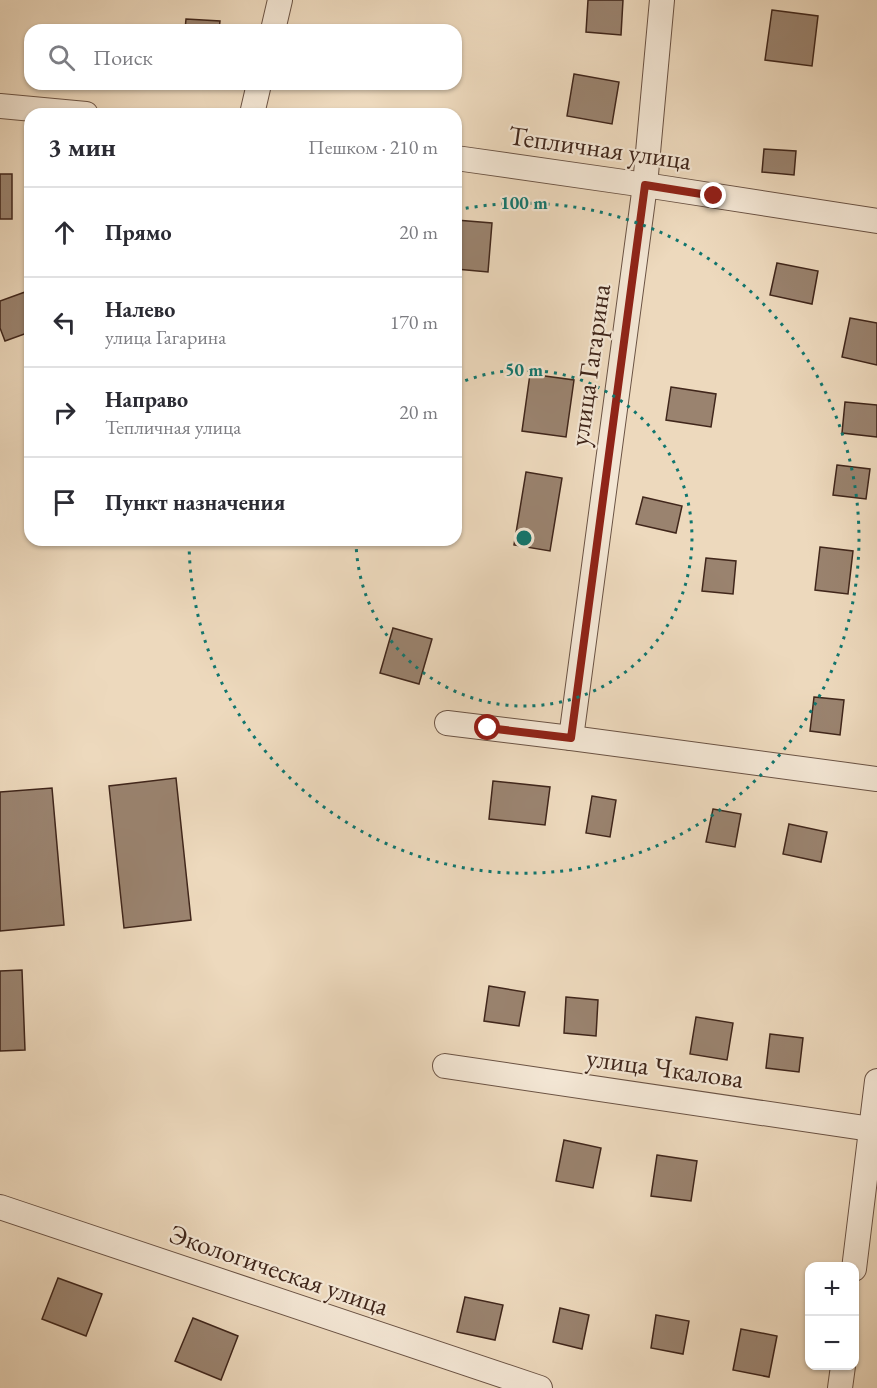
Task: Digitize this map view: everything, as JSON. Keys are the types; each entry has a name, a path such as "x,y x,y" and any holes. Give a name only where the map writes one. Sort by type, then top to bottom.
{"street":[{"path":"274,24 280,0"},
{"name":"улица Гагарина","path":"571,738 645,185 662,0"},
{"path":"253,108 258,90"},
{"path":"0,106 24,108"},
{"name":"Тепличная улица","path":"462,159 877,221"},
{"path":"447,723 877,779"},
{"name":"улица Чкалова","path":"445,1066 874,1129"},
{"path":"856,1262 874,1129 877,1080"},
{"name":"Экологическая улица","path":"0,1207 540,1388"},
{"path":"840,1388 842,1370"}],"building":[{"path":"588,0 623,0 621,35 586,32"},
{"path":"772,10 818,16 812,66 765,60"},
{"path":"186,19 220,21 220,24 186,24"},
{"path":"574,74 619,82 612,124 567,116"},
{"path":"764,149 796,151 794,175 762,172"},
{"path":"0,174 12,174 12,219 0,219"},
{"path":"462,220 492,223 488,272 462,270"},
{"path":"777,263 818,271 812,304 770,295"},
{"path":"24,292 24,334 5,341 0,328 0,301"},
{"path":"850,318 877,323 877,365 842,357"},
{"path":"530,374 574,380 566,437 522,431"},
{"path":"671,387 716,394 711,427 666,420"},
{"path":"845,402 877,405 877,437 842,433"},
{"path":"837,465 870,469 866,499 833,495"},
{"path":"526,472 562,478 550,551 514,545"},
{"path":"643,497 682,506 676,533 636,524"},
{"path":"820,547 853,551 848,594 815,590"},
{"path":"706,558 736,561 733,594 702,591"},
{"path":"393,628 432,639 419,684 380,673"},
{"path":"814,697 844,700 840,735 810,731"},
{"path":"176,778 191,920 124,928 109,786"},
{"path":"493,781 550,787 545,825 489,819"},
{"path":"52,788 64,925 0,931 0,792"},
{"path":"592,796 616,800 610,837 586,833"},
{"path":"713,809 741,814 735,847 706,842"},
{"path":"789,824 827,832 821,862 783,854"},
{"path":"22,970 25,1050 0,1051 0,971"},
{"path":"489,986 525,992 519,1026 484,1021"},
{"path":"566,997 598,1000 596,1036 564,1033"},
{"path":"696,1017 733,1023 727,1060 690,1054"},
{"path":"770,1034 803,1038 799,1072 766,1068"},
{"path":"564,1140 601,1148 593,1188 556,1181"},
{"path":"657,1155 697,1161 691,1201 651,1196"},
{"path":"58,1278 102,1294 86,1336 42,1319"},
{"path":"465,1297 503,1305 495,1340 457,1332"},
{"path":"560,1308 589,1315 582,1349 553,1342"},
{"path":"656,1315 689,1321 683,1354 651,1348"},
{"path":"193,1318 238,1336 221,1380 175,1361"},
{"path":"741,1329 777,1336 769,1377 733,1370"}],"route":[{"path":"488,728 571,738 645,185 714,196"}]}
